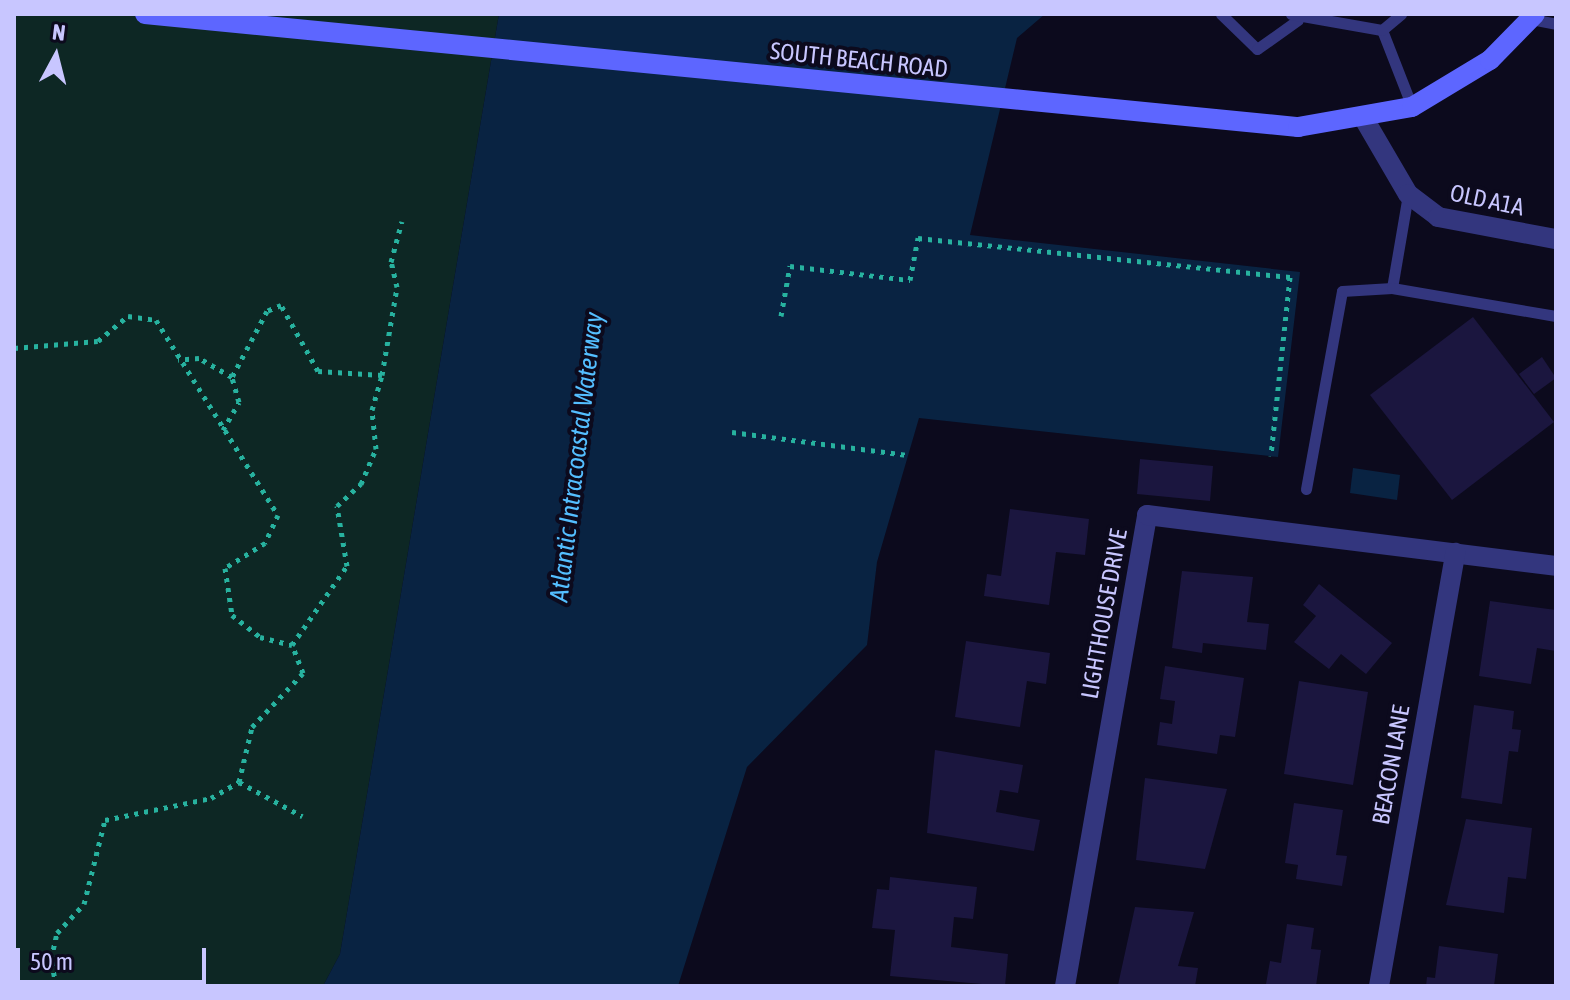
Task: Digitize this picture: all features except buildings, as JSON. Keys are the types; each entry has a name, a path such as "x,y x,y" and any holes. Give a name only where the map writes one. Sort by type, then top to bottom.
{"street":[{"name":"SOUTH BEACH ROAD","path":"145,14 412,37 1075,109 1298,127 1412,107 1490,60 1533,17"},
{"name":"OLD A1A","path":"1363,117 1408,194 1455,224 1556,239"},
{"name":"LIGHTHOUSE DRIVE","path":"1065,986 1147,515 1556,566"},
{"name":"BEACON LANE","path":"1379,986 1455,553"}],"lane":[{"path":"1221,14 1257,49 1294,17 1382,30 1401,14"},
{"path":"1533,17 1556,24"},
{"path":"1382,30 1412,107"},
{"path":"1392,288 1408,194"},
{"path":"1306,489 1335,297 1353,287 1392,288 1556,316"}],"path":[{"path":"292,645 347,566 337,506 361,484 376,449 372,410 382,375 397,287 391,262 402,221"},
{"path":"781,316 790,266 910,280 918,238 1290,277 1271,456"},
{"path":"223,431 239,402 232,377 267,311 281,305 318,371 382,375"},
{"path":"14,348 98,341 143,313 156,320 178,360 278,515 265,543 225,568 224,591 232,615 260,637 292,645"},
{"path":"178,360 199,358 232,377"},
{"path":"732,432 907,455"},
{"path":"56,986 51,959 57,933 84,904 105,820 211,798 239,782 252,727 303,673 292,645"},
{"path":"239,782 302,816"}],"green space":[{"path":"14,14 499,14 340,954 323,986 14,986"}],"water":[{"name":"Atlantic Intracoastal Waterway","path":"499,14 1045,14 1017,38 970,235 1300,272 1278,457 919,418 877,562 867,645 747,767 678,986 323,986 340,954"},
{"path":"1353,468 1400,475 1397,500 1350,493"}]}
